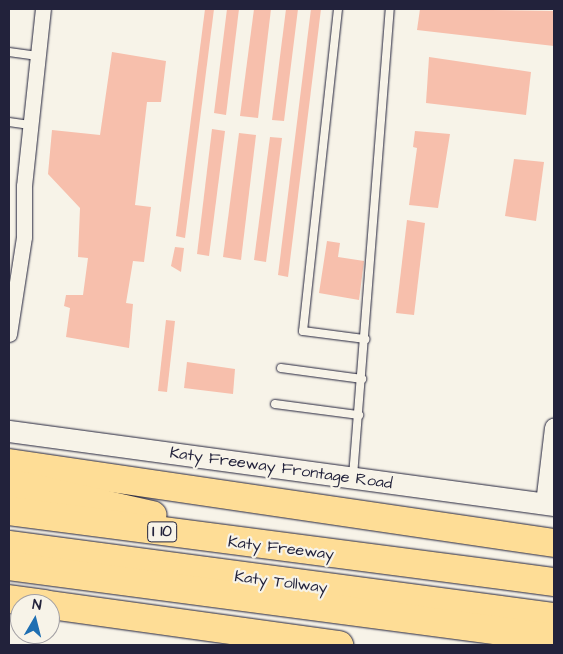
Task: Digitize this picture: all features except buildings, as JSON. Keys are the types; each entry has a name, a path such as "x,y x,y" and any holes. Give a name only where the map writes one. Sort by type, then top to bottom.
{"highway":[{"path":"9,463 82,472 554,543"},
{"path":"82,472 551,511"},
{"path":"9,483 316,553"},
{"name":"Katy Freeway","path":"9,511 316,553 554,582"},
{"name":"Katy Tollway","path":"9,545 554,617"},
{"name":"Katy Tollway","path":"9,566 554,638"},
{"path":"60,606 339,645"},
{"path":"60,618 206,627"}],"main road":[{"name":"Katy Freeway Frontage Road","path":"9,431 353,478 551,511"}],"street":[{"path":"9,334 24,237 30,125 43,9"},
{"path":"551,511 554,428"}],"lane":[{"path":"338,9 303,332 365,339"},
{"path":"353,478 365,339 378,116 390,9"},
{"path":"9,52 38,56"},
{"path":"9,122 30,125"},
{"path":"281,368 362,379"},
{"path":"275,404 358,415"}]}
